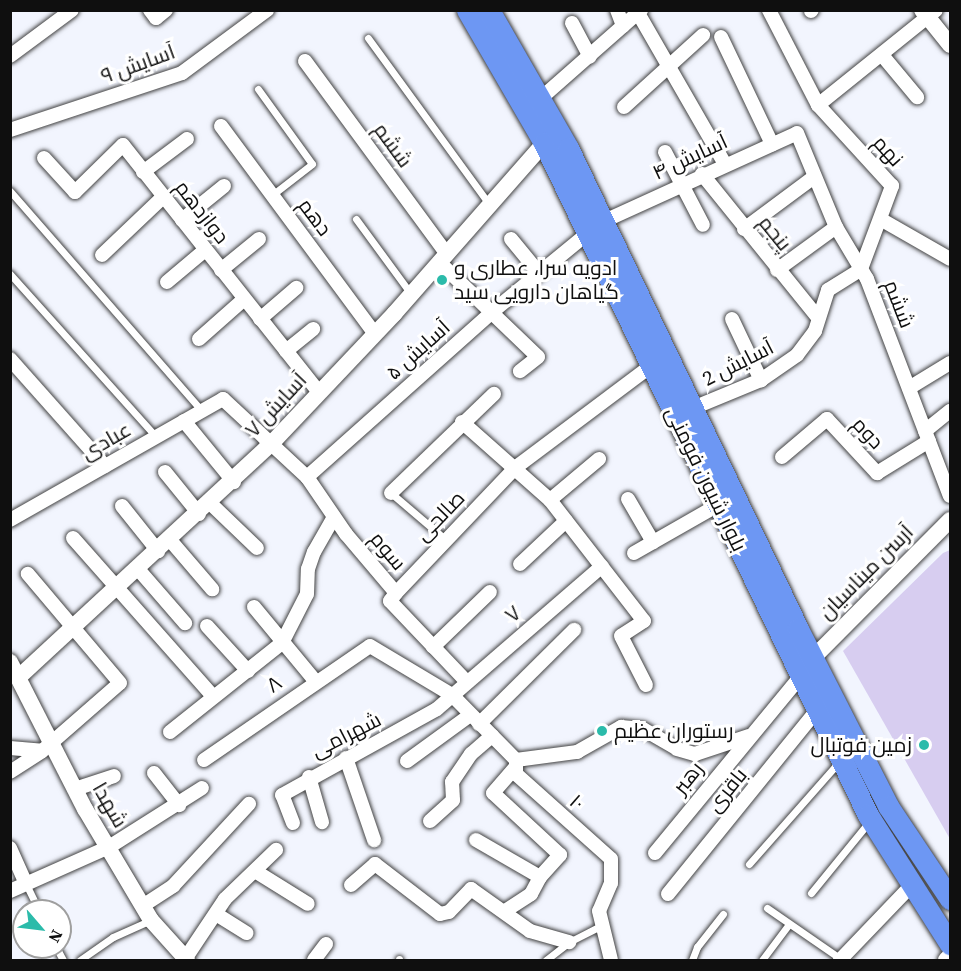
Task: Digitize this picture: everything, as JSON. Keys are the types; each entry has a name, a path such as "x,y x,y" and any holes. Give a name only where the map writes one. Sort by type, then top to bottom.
{"main road":[{"name":"بلوار شیون فومنی","path":"467,10 494,40 540,99 568,148 595,228 652,365 718,505 871,820 951,944"},
{"name":"بلوار شیون فومنی","path":"489,10 494,40 544,143 595,228 693,408 888,806 951,899"}],"street":[{"path":"10,56 72,10"},
{"path":"150,10 156,18 166,10"},
{"name":"آسایش ۹","path":"10,130 182,73 267,10"},
{"path":"616,10 623,26"},
{"path":"769,10 818,105 882,55 929,13 951,45"},
{"path":"540,99 639,12 666,66 725,164"},
{"path":"572,22 590,57"},
{"path":"624,107 666,66 703,35"},
{"path":"721,37 772,144"},
{"path":"882,55 917,97"},
{"name":"ششم","path":"305,61 443,258 492,312 538,357 520,371"},
{"name":"نهم","path":"818,105 892,186 882,220 861,269"},
{"name":"دهم","path":"221,126 375,334"},
{"name":"آسایش ۴","path":"595,228 702,174 797,133"},
{"name":"ششم","path":"797,133 836,227 861,269 951,496"},
{"path":"143,172 187,139"},
{"name":"آسایش ۷","path":"14,669 73,628 234,482 375,334 544,143"},
{"name":"دوازدهم","path":"44,158 75,192 123,145 319,392"},
{"path":"665,152 704,225"},
{"name":"پنجم","path":"702,174 777,270 818,318"},
{"path":"744,229 814,177"},
{"path":"182,220 224,186"},
{"path":"102,255 163,197"},
{"path":"882,220 951,259"},
{"path":"777,270 836,227"},
{"name":"آسایش ۵","path":"307,477 492,312 595,228"},
{"path":"221,270 259,239"},
{"path":"511,239 539,273"},
{"path":"167,282 205,250"},
{"name":"آسایش 2","path":"693,408 761,380 797,355 815,331 828,290 861,269"},
{"path":"260,319 296,288"},
{"path":"199,339 244,299"},
{"path":"732,320 761,380"},
{"path":"286,351 313,329"},
{"path":"10,359 105,466"},
{"path":"909,388 951,363"},
{"name":"صالحی","path":"396,593 515,468 652,365"},
{"path":"391,493 462,422 494,394"},
{"name":"عبادی","path":"12,517 223,399"},
{"name":"سوم","path":"223,399 307,477 334,517 396,593 390,601 466,681"},
{"path":"927,436 951,411"},
{"name":"دوم","path":"782,457 827,418 877,473 927,436"},
{"path":"184,421 234,482"},
{"path":"462,422 550,500 644,621 621,636 646,685"},
{"path":"550,500 599,459"},
{"path":"165,472 205,508 257,548"},
{"path":"628,499 653,542"},
{"path":"634,553 718,505"},
{"path":"122,506 212,589"},
{"path":"170,732 212,695 248,671 282,643 307,594 308,569 314,552 334,517"},
{"name":"آرسن میناسیان","path":"814,657 951,520"},
{"path":"520,564 566,521"},
{"path":"73,538 212,695"},
{"name":"۷","path":"452,695 602,566"},
{"path":"138,569 185,623"},
{"path":"10,772 47,748 120,683 28,574"},
{"path":"433,647 490,592"},
{"path":"254,607 316,682"},
{"path":"207,626 248,671"},
{"path":"407,761 475,719 574,630"},
{"name":"۱۰","path":"370,646 452,695 516,763 516,774 611,859 611,883 599,911 600,926 609,960"},
{"name":"۸","path":"204,760 370,646"},
{"name":"شهدا","path":"14,669 47,748 75,789 148,912 186,960"},
{"name":"رهبر","path":"655,853 748,736 801,676"},
{"name":"شهرامی","path":"292,823 282,795 309,777 417,721 452,695"},
{"name":"باقری","path":"668,894 817,710"},
{"path":"505,911 531,894 540,877 560,855 493,793 516,763 577,752 621,727 643,729 677,749 695,754 748,736"},
{"path":"430,821 453,800 452,782 471,754 492,736"},
{"path":"10,748 47,748"},
{"path":"346,758 374,840"},
{"path":"154,773 179,805"},
{"path":"75,789 114,776"},
{"path":"309,777 322,822"},
{"path":"10,891 109,847 179,805 202,788"},
{"path":"148,912 249,804"},
{"path":"476,840 540,877"},
{"path":"10,848 26,884"},
{"path":"186,960 225,899 276,850"},
{"path":"351,885 375,864 440,914 449,912 471,889 530,931 569,942"},
{"path":"255,871 308,904"},
{"path":"841,960 912,885"},
{"path":"216,914 248,933"},
{"path":"314,960 326,945"},
{"path":"946,960 951,956"}],"lane":[{"path":"368,38 490,205"},
{"path":"258,90 312,164 272,195"},
{"path":"10,191 202,411"},
{"path":"356,219 411,294"},
{"path":"10,274 156,437"},
{"path":"391,493 446,540"},
{"path":"749,864 841,760"},
{"path":"811,892 871,820"},
{"path":"26,884 33,899"},
{"path":"767,908 841,960"},
{"path":"80,960 148,912"},
{"path":"692,960 697,947 723,914"},
{"path":"762,960 789,924"},
{"path":"546,960 569,942 600,926"}],"shaded area":[{"name":"زمین فوتبال","path":"950,550 950,839 843,651 943,553"}],"place":[{"name":"ادویه سرا، عطاری و گیاهان دارویی سید","path":"442,280"},
{"name":"رستوران عظیم","path":"602,731"},
{"name":"زمین فوتبال","path":"924,745"}]}
